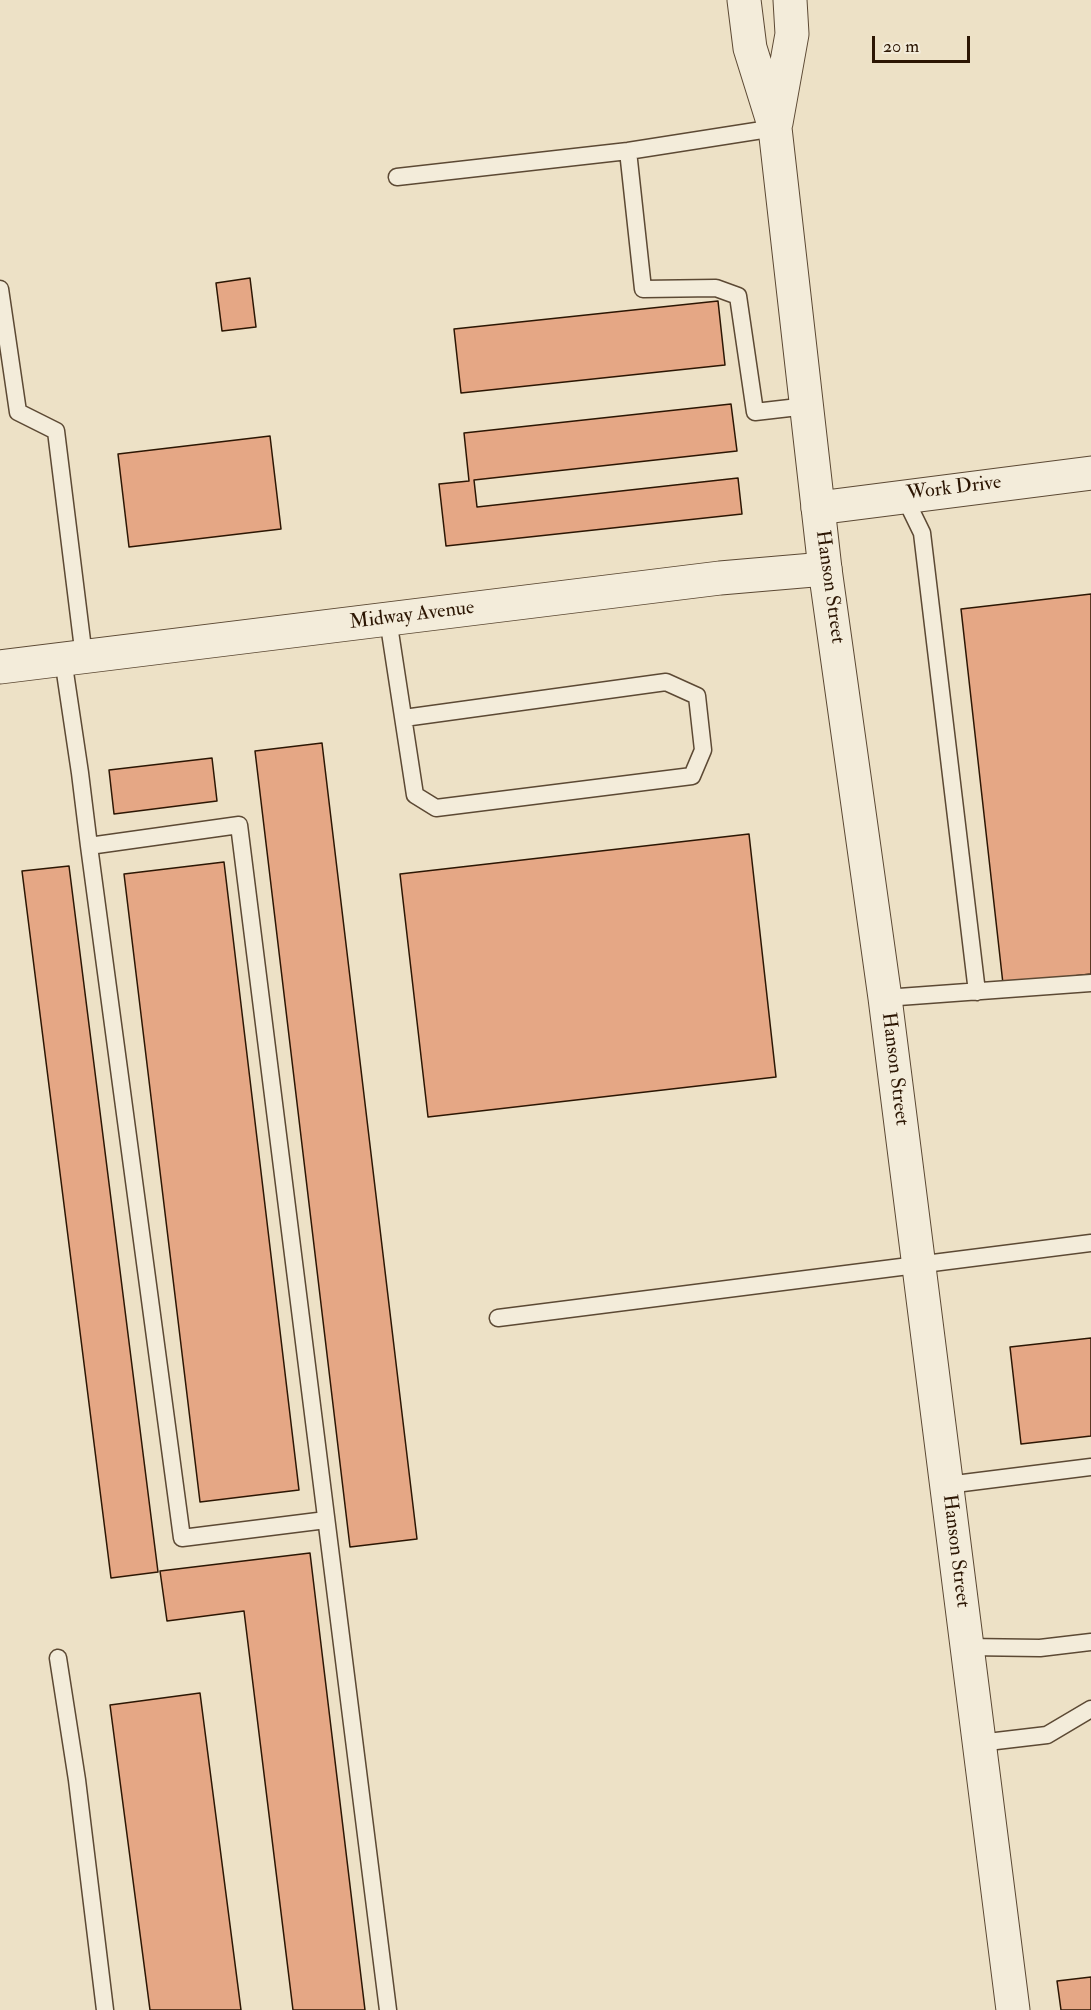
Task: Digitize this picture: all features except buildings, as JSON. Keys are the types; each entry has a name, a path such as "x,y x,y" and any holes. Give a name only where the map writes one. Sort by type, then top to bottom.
{"street":[{"name":"Hanson Street","path":"744,0 750,48 775,128 825,569 885,998 1013,2010"},
{"name":"Hanson Street","path":"775,128 792,34 790,0"},
{"name":"Work Drive","path":"818,508 1091,472"},
{"name":"Midway Avenue","path":"0,667 720,578 825,569"}],"lane":[{"path":"397,177 628,151 775,128"},
{"path":"628,151 643,289 716,288 738,296 754,412 807,406"},
{"path":"0,289 18,412 56,431 80,773 182,1538 326,1520"},
{"path":"904,496 922,533 977,992"},
{"path":"388,619 415,795 436,808 692,776 703,750 696,696 666,682 404,718"},
{"path":"89,846 239,825 388,2010"},
{"path":"885,998 1091,983"},
{"path":"498,1318 1091,1243"},
{"path":"947,1485 1091,1467"},
{"path":"967,1647 1040,1648 1091,1642"},
{"path":"58,1658 77,1780 105,2010"},
{"path":"980,1743 1047,1735 1091,1709"}]}
